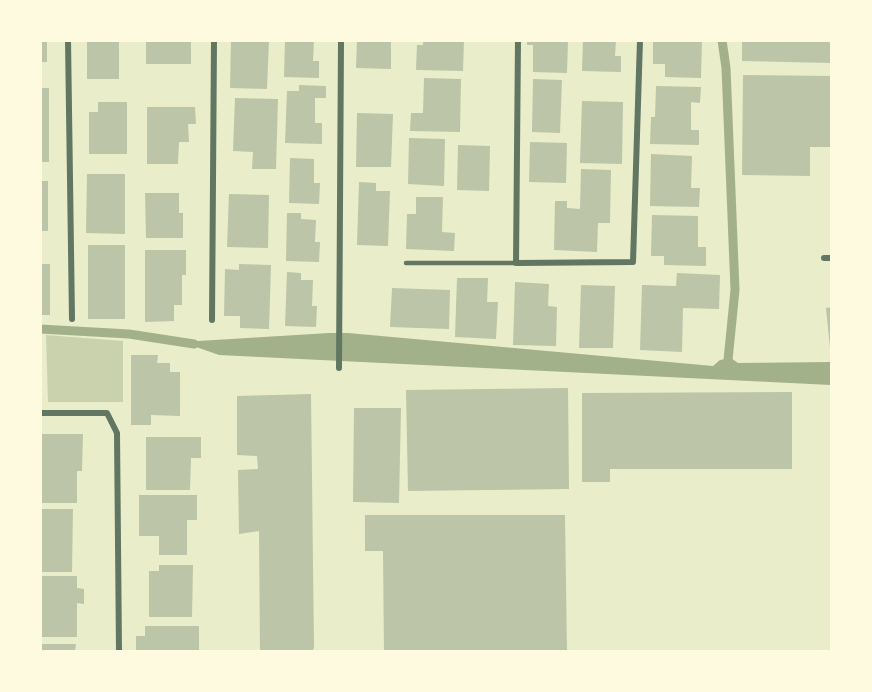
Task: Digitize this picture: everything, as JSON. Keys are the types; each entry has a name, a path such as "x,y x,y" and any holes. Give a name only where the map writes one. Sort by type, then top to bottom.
{"street":[{"path":"68,40 72,320"},
{"path":"212,320 214,40"},
{"path":"339,368 341,40"},
{"path":"518,40 516,263 633,262 640,40"},
{"path":"40,414 107,413 117,433 119,651"}],"lane":[{"path":"406,263 516,263"}],"shaded area":[{"path":"329,333 713,366 720,360 731,358 738,363 831,362 831,385 219,355 182,342"},
{"path":"46,335 123,341 123,402 48,402"}],"building":[{"path":"40,40 47,40 47,62 40,62"},
{"path":"87,40 119,40 119,79 87,79"},
{"path":"146,40 191,40 191,64 146,64"},
{"path":"231,40 269,40 267,89 230,88"},
{"path":"285,40 314,40 313,61 319,61 319,78 284,77"},
{"path":"357,40 391,40 391,69 356,68"},
{"path":"423,40 464,40 463,71 416,70 417,45 423,45"},
{"path":"527,40 568,40 567,73 533,72 533,45 527,45"},
{"path":"583,40 616,40 615,56 621,56 621,72 582,71"},
{"path":"653,40 702,40 701,78 665,77 665,64 653,64"},
{"path":"742,40 832,40 832,63 742,61"},
{"path":"743,75 832,76 832,147 810,147 810,176 742,175"},
{"path":"424,78 461,79 460,132 410,131 411,113 423,113"},
{"path":"533,79 562,80 560,133 532,132"},
{"path":"299,85 326,86 326,98 315,98 315,123 322,123 322,144 285,143 287,91 299,91"},
{"path":"656,86 701,87 700,103 691,102 691,130 699,130 699,145 650,144 651,117 655,117"},
{"path":"40,88 49,88 49,162 40,162"},
{"path":"235,98 278,99 276,169 252,169 253,152 233,151"},
{"path":"582,101 623,102 622,164 580,163"},
{"path":"98,102 127,102 127,154 89,154 89,112 98,112"},
{"path":"147,107 195,107 196,124 188,124 189,142 179,142 178,164 147,164"},
{"path":"357,113 393,114 391,167 356,167"},
{"path":"409,138 445,139 444,186 408,184"},
{"path":"530,142 567,143 566,183 529,182"},
{"path":"458,145 490,146 489,191 457,190"},
{"path":"651,154 692,156 691,188 700,188 699,207 650,206"},
{"path":"290,158 314,159 314,183 320,183 319,204 289,203"},
{"path":"581,169 611,170 610,223 598,223 597,252 554,250 555,201 567,201 567,208 580,209"},
{"path":"87,174 125,174 125,234 86,233"},
{"path":"40,181 48,181 48,231 40,231"},
{"path":"359,182 376,183 376,191 390,191 388,246 357,245"},
{"path":"145,193 179,193 179,213 183,213 183,238 146,238"},
{"path":"229,194 269,195 268,248 227,247"},
{"path":"416,197 443,197 442,232 455,233 454,251 406,249 407,214 416,214"},
{"path":"287,213 301,213 301,219 316,220 315,242 320,242 319,262 286,261"},
{"path":"652,215 698,216 698,247 706,247 706,266 664,265 664,256 651,256"},
{"path":"88,245 125,245 125,319 88,319"},
{"path":"145,250 186,250 186,275 182,275 182,305 174,305 174,321 145,322"},
{"path":"40,264 50,264 50,315 40,315"},
{"path":"239,264 271,265 269,329 240,328 240,316 224,316 225,269 239,270"},
{"path":"287,272 301,273 301,280 313,280 312,306 317,306 316,327 285,326"},
{"path":"677,273 720,275 719,309 683,308 682,352 640,350 642,285 676,286"},
{"path":"457,278 488,278 487,302 498,302 496,339 455,337"},
{"path":"515,282 549,284 548,306 557,307 556,346 513,345"},
{"path":"581,285 615,286 613,348 579,348"},
{"path":"392,288 450,290 449,329 390,327"},
{"path":"832,307 832,348 830,348 826,308"},
{"path":"131,355 158,355 157,363 170,363 170,372 180,372 180,416 151,415 151,425 131,425"},
{"path":"568,388 569,489 408,491 406,390"},
{"path":"792,392 792,469 610,469 610,482 582,482 582,393"},
{"path":"311,394 314,648 312,652 260,652 259,531 239,534 238,470 258,469 257,456 237,455 237,396"},
{"path":"354,408 401,408 399,503 353,502"},
{"path":"40,434 83,434 82,471 77,471 77,503 40,503"},
{"path":"146,437 201,437 201,458 191,458 190,490 146,490"},
{"path":"139,495 197,495 197,520 187,520 187,555 159,555 159,536 139,536"},
{"path":"40,509 73,509 72,572 40,572"},
{"path":"365,515 565,515 567,652 384,652 383,551 365,551"},
{"path":"159,565 193,565 192,617 149,617 149,571 159,571"},
{"path":"40,576 77,576 77,588 84,589 84,604 77,603 77,637 40,637"},
{"path":"145,626 199,626 199,652 136,652 136,636 145,636"},
{"path":"40,644 76,644 75,652 40,652"}],"waterway":[{"path":"722,40 726,68 735,290 727,370"},
{"path":"40,329 129,334 194,344"}]}
